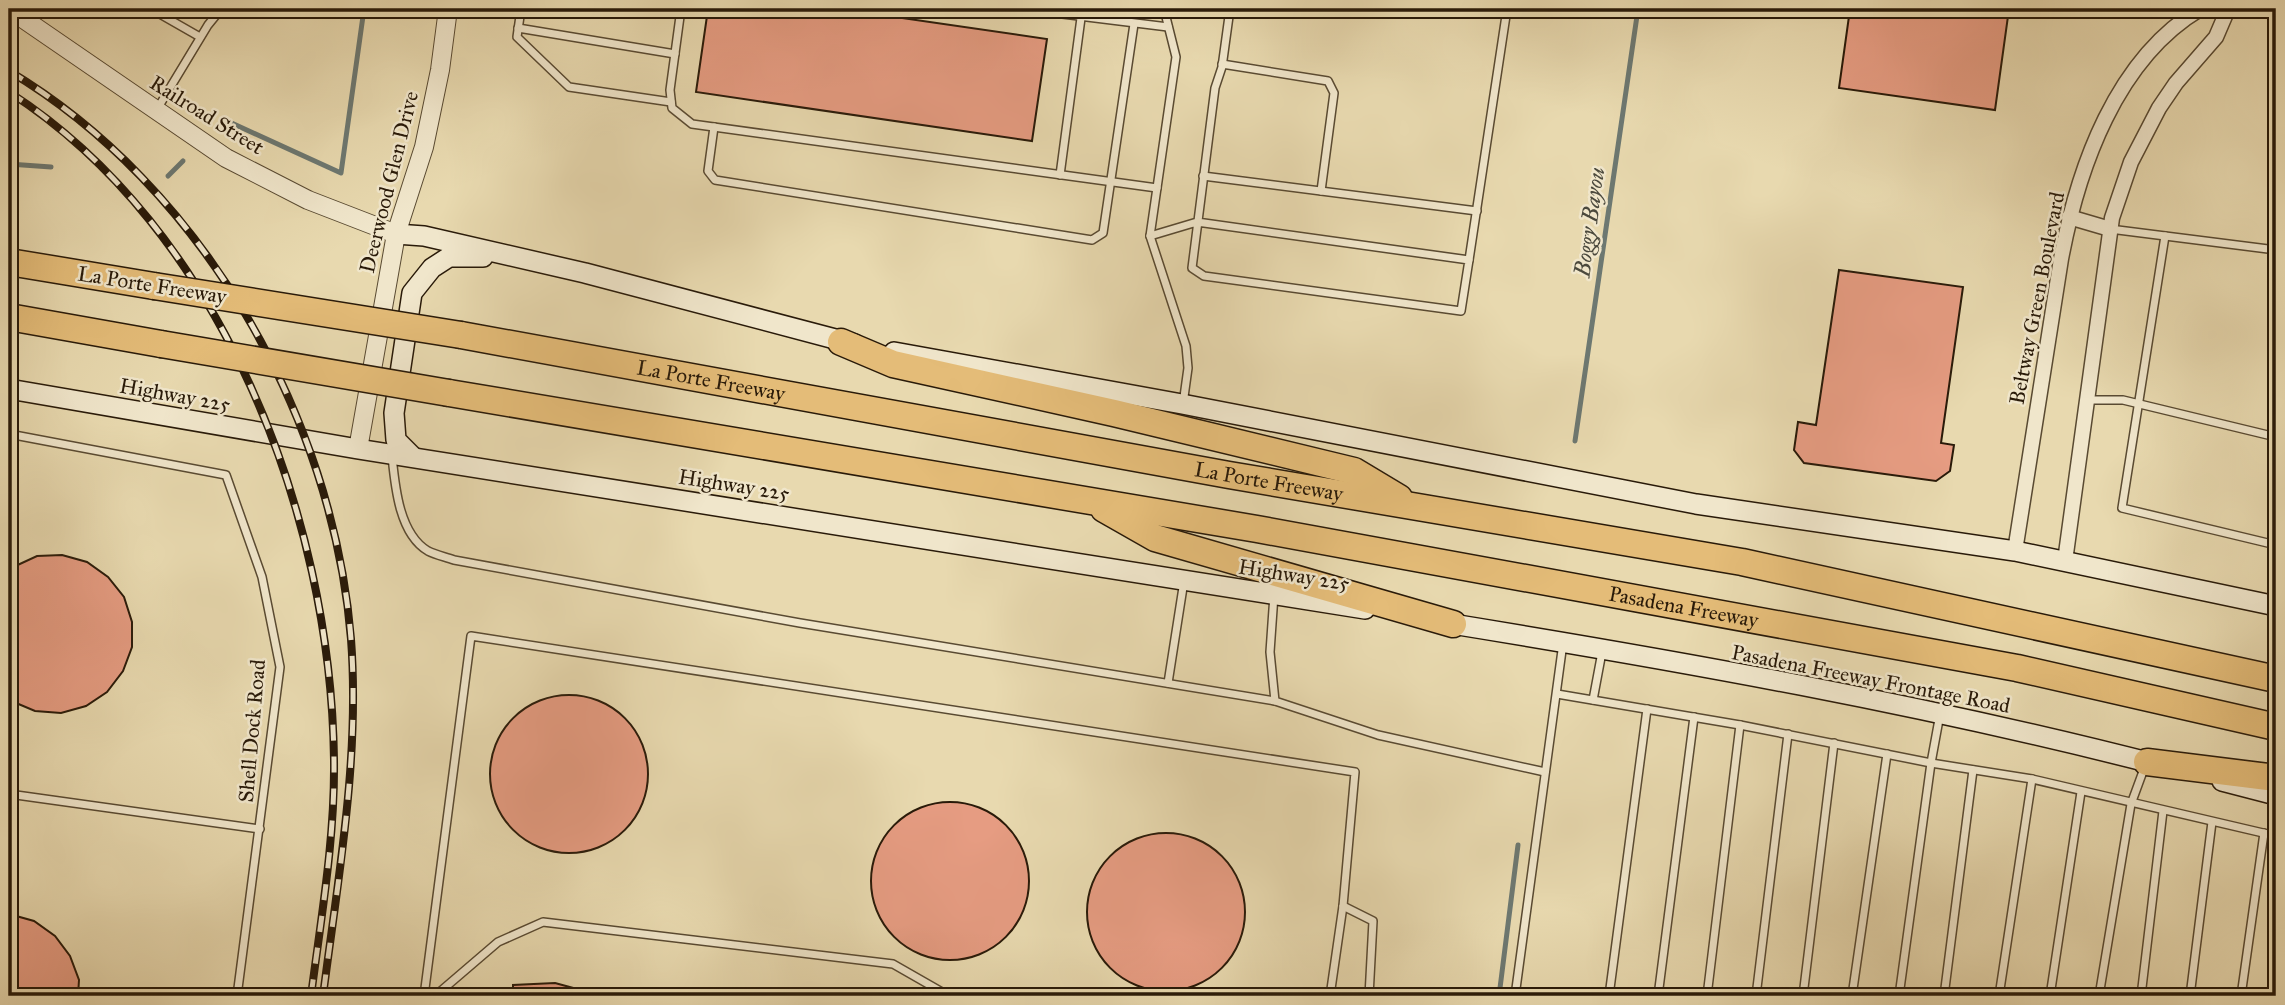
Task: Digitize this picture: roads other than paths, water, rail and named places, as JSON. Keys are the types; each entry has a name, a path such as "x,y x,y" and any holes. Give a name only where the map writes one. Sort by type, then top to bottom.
{"highway":[{"name":"La Porte Freeway","path":"9,262 461,335 1413,506"},
{"path":"9,317 1087,500 1155,538 1452,624"},
{"path":"841,342 893,364 1114,413 1354,471 1413,506 1742,562 2270,676"},
{"name":"Pasadena Freeway","path":"1087,500 2017,668 2276,727"},
{"path":"2147,762 2276,778"}],"main road":[{"path":"396,234 424,236 516,257 841,342 1182,404 1696,504 2015,551 2276,606"},
{"path":"413,457 396,440 394,413 412,293 432,268 449,257 516,257"},
{"name":"Highway 225","path":"9,390 358,449 1452,624"},
{"name":"Pasadena Freeway Frontage Road","path":"1452,624 1603,649 1940,713 2276,795"}],"street":[{"name":"Railroad Street","path":"10,9 226,158 308,200 396,234"},
{"name":"Deerwood Glen Drive","path":"358,449 396,234 424,147 440,70 448,9"},
{"name":"Beltway Green Boulevard","path":"2015,551 2069,217 2092,150 2123,88 2164,35 2182,19 2200,9"},
{"path":"2065,561 2110,229 2121,189 2144,135 2176,83 2216,37 2228,9"},
{"path":"2069,217 2110,229"}],"lane":[{"path":"153,9 200,37"},
{"path":"156,111 220,9"},
{"path":"521,9 517,37 569,87 671,102"},
{"path":"681,9 670,90 671,102 672,108 692,124 1157,188"},
{"path":"1022,9 1168,27"},
{"path":"1164,9 1176,58 1150,236 1186,346 1188,368 1182,404"},
{"path":"1230,9 1222,64 1215,88 1192,268 1204,276 1461,312 1507,9"},
{"path":"1060,175 1081,18"},
{"path":"714,127 708,171 715,180 1092,240 1103,233 1134,24"},
{"path":"518,27 675,54"},
{"path":"1222,64 1328,80 1334,93 1321,191"},
{"path":"1203,176 1477,211"},
{"path":"1150,236 1197,222 1469,260"},
{"path":"2110,229 2276,250"},
{"path":"2165,236 2122,508 2276,545"},
{"path":"2087,400 2139,403 2276,438"},
{"name":"Shell Dock Road","path":"9,434 226,475 262,578 280,667 237,996"},
{"path":"392,454 399,508 416,540 428,551 454,560 786,620 1275,701 1378,735 1545,772"},
{"path":"1168,682 1184,580"},
{"path":"1274,594 1270,652 1275,701"},
{"path":"424,996 471,636 1356,772 1343,906 1330,996"},
{"path":"1515,996 1563,642"},
{"path":"1593,700 1603,649"},
{"path":"1558,694 2032,779 2276,836"},
{"path":"1609,996 1647,709"},
{"path":"1899,996 1940,713"},
{"path":"1658,996 1694,717"},
{"path":"1707,996 1740,725"},
{"path":"1756,996 1788,734"},
{"path":"1802,996 1834,743"},
{"path":"1852,996 1887,754"},
{"path":"2099,996 2131,804 2147,762"},
{"path":"1944,996 1973,770"},
{"path":"1999,996 2032,779"},
{"path":"2050,996 2081,792"},
{"path":"9,794 260,829"},
{"path":"2141,996 2163,811"},
{"path":"2190,996 2212,822"},
{"path":"2241,996 2264,833"},
{"path":"1343,906 1373,921 1368,996"},
{"path":"435,996 498,943 543,922 893,964 948,996"}],"waterway":[{"path":"225,120 341,173 364,9"},
{"name":"Boggy Bayou","path":"1575,441 1638,9"},
{"path":"168,176 183,161"},
{"path":"9,164 51,167"},
{"name":"Boggy Bayou","path":"1499,996 1518,845"}],"railway":[{"path":"9,71 78,119 141,177 197,242 246,314 286,392 317,472 339,555 351,639 353,684 353,728 346,818 323,996"},
{"path":"9,92 84,150 149,220 205,299 250,386 286,477 312,572 328,667 334,760 330,849 311,996"}]}
